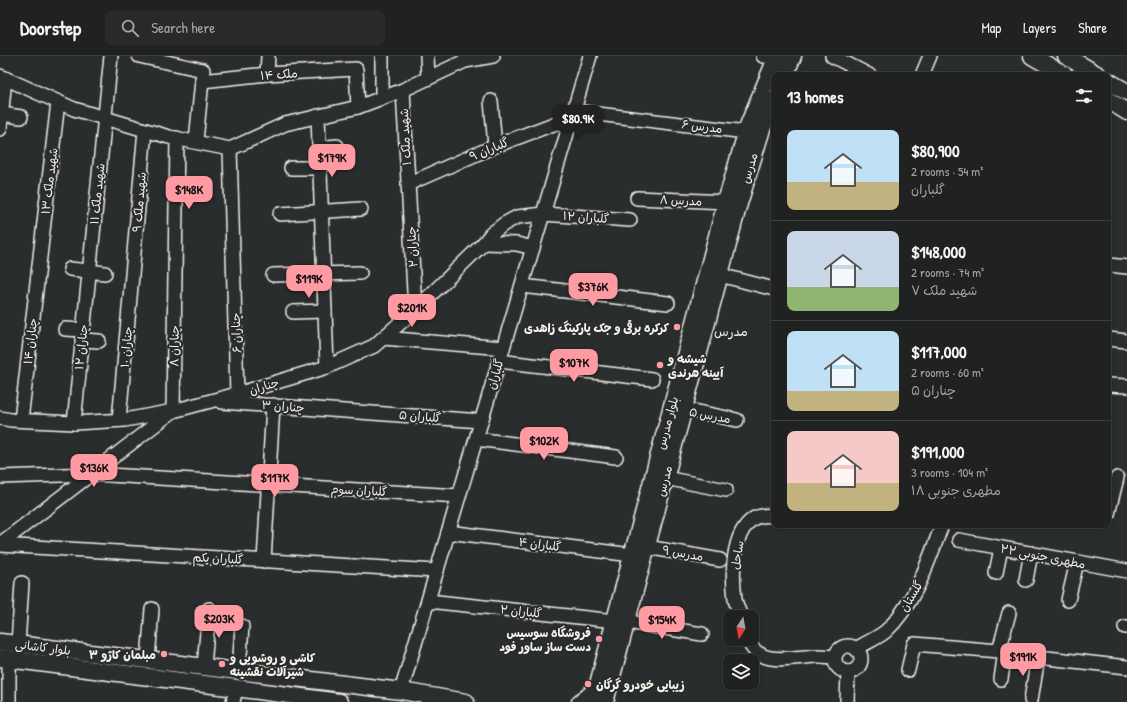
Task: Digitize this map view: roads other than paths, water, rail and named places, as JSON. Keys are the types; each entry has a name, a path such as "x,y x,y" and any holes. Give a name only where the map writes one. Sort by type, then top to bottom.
{"main road":[{"name":"بلوار مدرس","path":"598,702 598,684 621,621 632,555 700,322 726,202 746,132 772,56"},
{"path":"786,72 793,56"},
{"path":"1032,56 1060,72"},
{"path":"1066,56 1093,72"},
{"path":"1111,83 1127,92"},
{"path":"1111,102 1127,112"},
{"name":"مدرس","path":"605,702 621,621 647,547 684,409 700,322 720,275 738,207 762,129 771,107"},
{"name":"بلوار کاشانی","path":"0,642 204,666 399,697 466,702"},
{"name":"بلوار کاشانی","path":"4,658 235,695 339,702"},
{"path":"580,702 590,695 598,684"}],"street":[{"name":"شهید ملک ۱۱","path":"89,270 111,56"},
{"name":"ملک ۱۴","path":"139,56 203,76 356,69 358,107"},
{"path":"267,74 268,56"},
{"path":"382,56 382,98"},
{"path":"427,56 428,78"},
{"path":"0,129 3,77 74,109 145,130 230,149 285,124 358,107 382,98 428,78 465,58 493,56"},
{"name":"گلباران","path":"399,697 590,56"},
{"path":"832,56 863,72"},
{"path":"923,72 930,56"},
{"path":"196,141 203,76"},
{"name":"۱ شهید ملک","path":"402,90 408,184"},
{"name":"شهید ملک ۱۳","path":"40,261 58,102"},
{"path":"490,102 495,146"},
{"path":"2,114 21,117"},
{"name":"مدرس ۶","path":"572,114 657,121 746,132"},
{"name":"۹ گلباران","path":"408,184 572,114"},
{"path":"318,116 327,367"},
{"name":"شهید ملک ۹","path":"132,275 145,130"},
{"name":"چناران ۸","path":"173,411 177,138"},
{"path":"319,148 337,146"},
{"name":"چناران ۶","path":"230,149 238,394"},
{"path":"290,168 320,168"},
{"name":"۲ چناران","path":"408,184 415,310"},
{"name":"مدرس ۸","path":"637,198 726,202"},
{"path":"280,214 361,209"},
{"name":"گلباران ۱۲","path":"484,243 491,234 504,224 517,217 543,214 630,220"},
{"path":"484,243 509,244 533,248"},
{"name":"چناران","path":"0,418 74,423 119,420 173,411 238,394 327,367 374,346 415,310 484,243"},
{"name":"چناران ۱۴","path":"21,420 40,261"},
{"path":"1111,265 1127,267"},
{"path":"70,269 105,273"},
{"name":"چناران ۱۲","path":"74,423 89,270"},
{"path":"273,275 360,273"},
{"name":"چناران ۱۰","path":"119,420 132,275"},
{"path":"720,275 771,288"},
{"path":"522,286 668,303"},
{"path":"293,312 325,312"},
{"path":"65,330 99,341"},
{"path":"383,338 503,348"},
{"path":"1111,339 1127,341"},
{"path":"499,361 652,379"},
{"path":"1111,385 1127,386"},
{"name":"چناران ۳","path":"208,401 358,411"},
{"path":"264,561 273,405"},
{"name":"مدرس ۵","path":"684,409 737,420"},
{"path":"0,545 173,411"},
{"name":"گلباران ۵","path":"358,411 482,421"},
{"path":"476,439 616,457"},
{"name":"گلباران سوم","path":"0,477 92,474 459,496"},
{"path":"665,478 726,490"},
{"path":"1111,502 1117,478"},
{"name":"ساحل","path":"739,610 736,600 733,569 738,539 745,527 754,518 771,515"},
{"name":"گلستان","path":"856,649 885,632 906,607 926,569 941,528"},
{"name":"گلباران ۴","path":"448,532 632,555"},
{"name":"مطهری جنوبی ۲۲","path":"960,540 1127,571"},
{"name":"گلباران یکم","path":"0,545 437,571"},
{"name":"مدرس ۹","path":"647,547 720,560"},
{"path":"996,573 1001,548"},
{"path":"1026,580 1031,553"},
{"path":"1068,600 1077,562"},
{"path":"18,644 22,583"},
{"name":"گلباران ۲","path":"428,601 621,621 702,634"},
{"path":"148,660 152,609"},
{"path":"204,666 209,609"},
{"path":"1001,679 1002,651 1009,613"},
{"path":"239,671 242,626"},
{"path":"908,670 914,644 1002,651 1038,657 1127,667"},
{"path":"750,646 756,653 768,657 784,659 819,656 835,657"},
{"path":"848,646 856,649 861,656 860,664 854,671 848,672 841,670 835,662 835,657 838,650 842,647 848,646"},
{"path":"1032,700 1038,657"},
{"path":"4,658 9,702"},
{"path":"847,702 848,672"}],"place":[{"name":"کرکره برقی و جک پارکینگ زاهدی","path":"677,327"},
{"name":"شیشه و آیینه هرندی","path":"660,365"},
{"name":"فروشگاه سوسیس دست ساز ساور فود","path":"599,639"},
{"name":"مبلمان کاژو ۳","path":"164,654"},
{"name":"کاشی و روشویی و شیرآلات نقشینه","path":"222,664"},
{"name":"زیبایی خودرو گرگان","path":"588,684"}],"district":[{"name":"مدرس","path":"731,331"}]}
